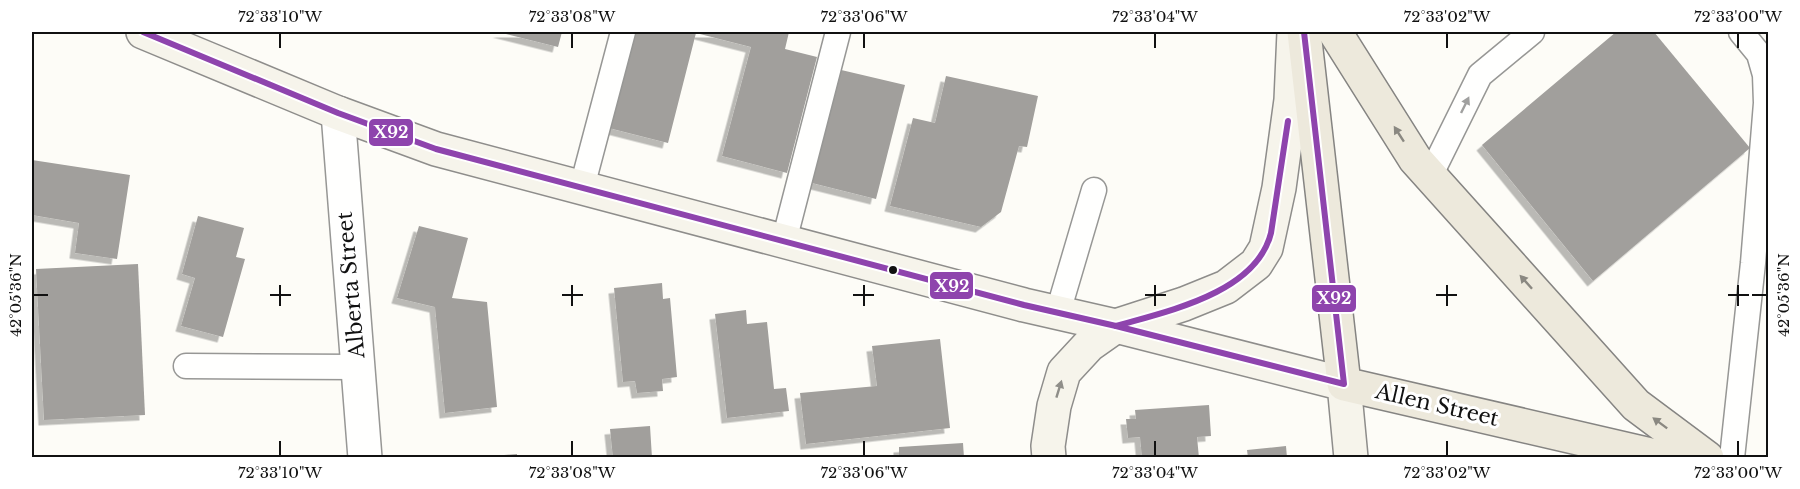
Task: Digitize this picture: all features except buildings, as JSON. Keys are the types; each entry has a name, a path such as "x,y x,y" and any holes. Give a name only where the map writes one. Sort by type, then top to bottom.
{"main road":[{"name":"Allen Street","path":"142,32 338,113 436,149 1024,305 1344,384 1664,458"},
{"path":"1049,458 1048,446 1054,406 1065,372 1089,345 1116,326 1184,304 1226,287 1256,264 1266,248 1279,188 1291,99 1294,32"},
{"path":"1304,32 1351,458"},
{"path":"1335,32 1414,159 1636,405 1707,458"}],"street":[{"name":"Alberta Street","path":"338,113 365,458"}],"lane":[{"path":"582,187 623,32"},
{"path":"784,241 838,32"},
{"path":"1732,458 1753,263 1766,103 1765,75 1759,54 1741,32"},
{"path":"1430,176 1480,75 1523,39"},
{"path":"1058,312 1094,190"},
{"path":"186,366 358,367"}],"transit line":[{"name":"X92","path":"143,32 338,113 436,149 1024,305 1344,384 1304,32"},
{"name":"X92","path":"1116,326 1184,306 1229,285 1248,271 1262,254 1271,233 1288,121"}]}
